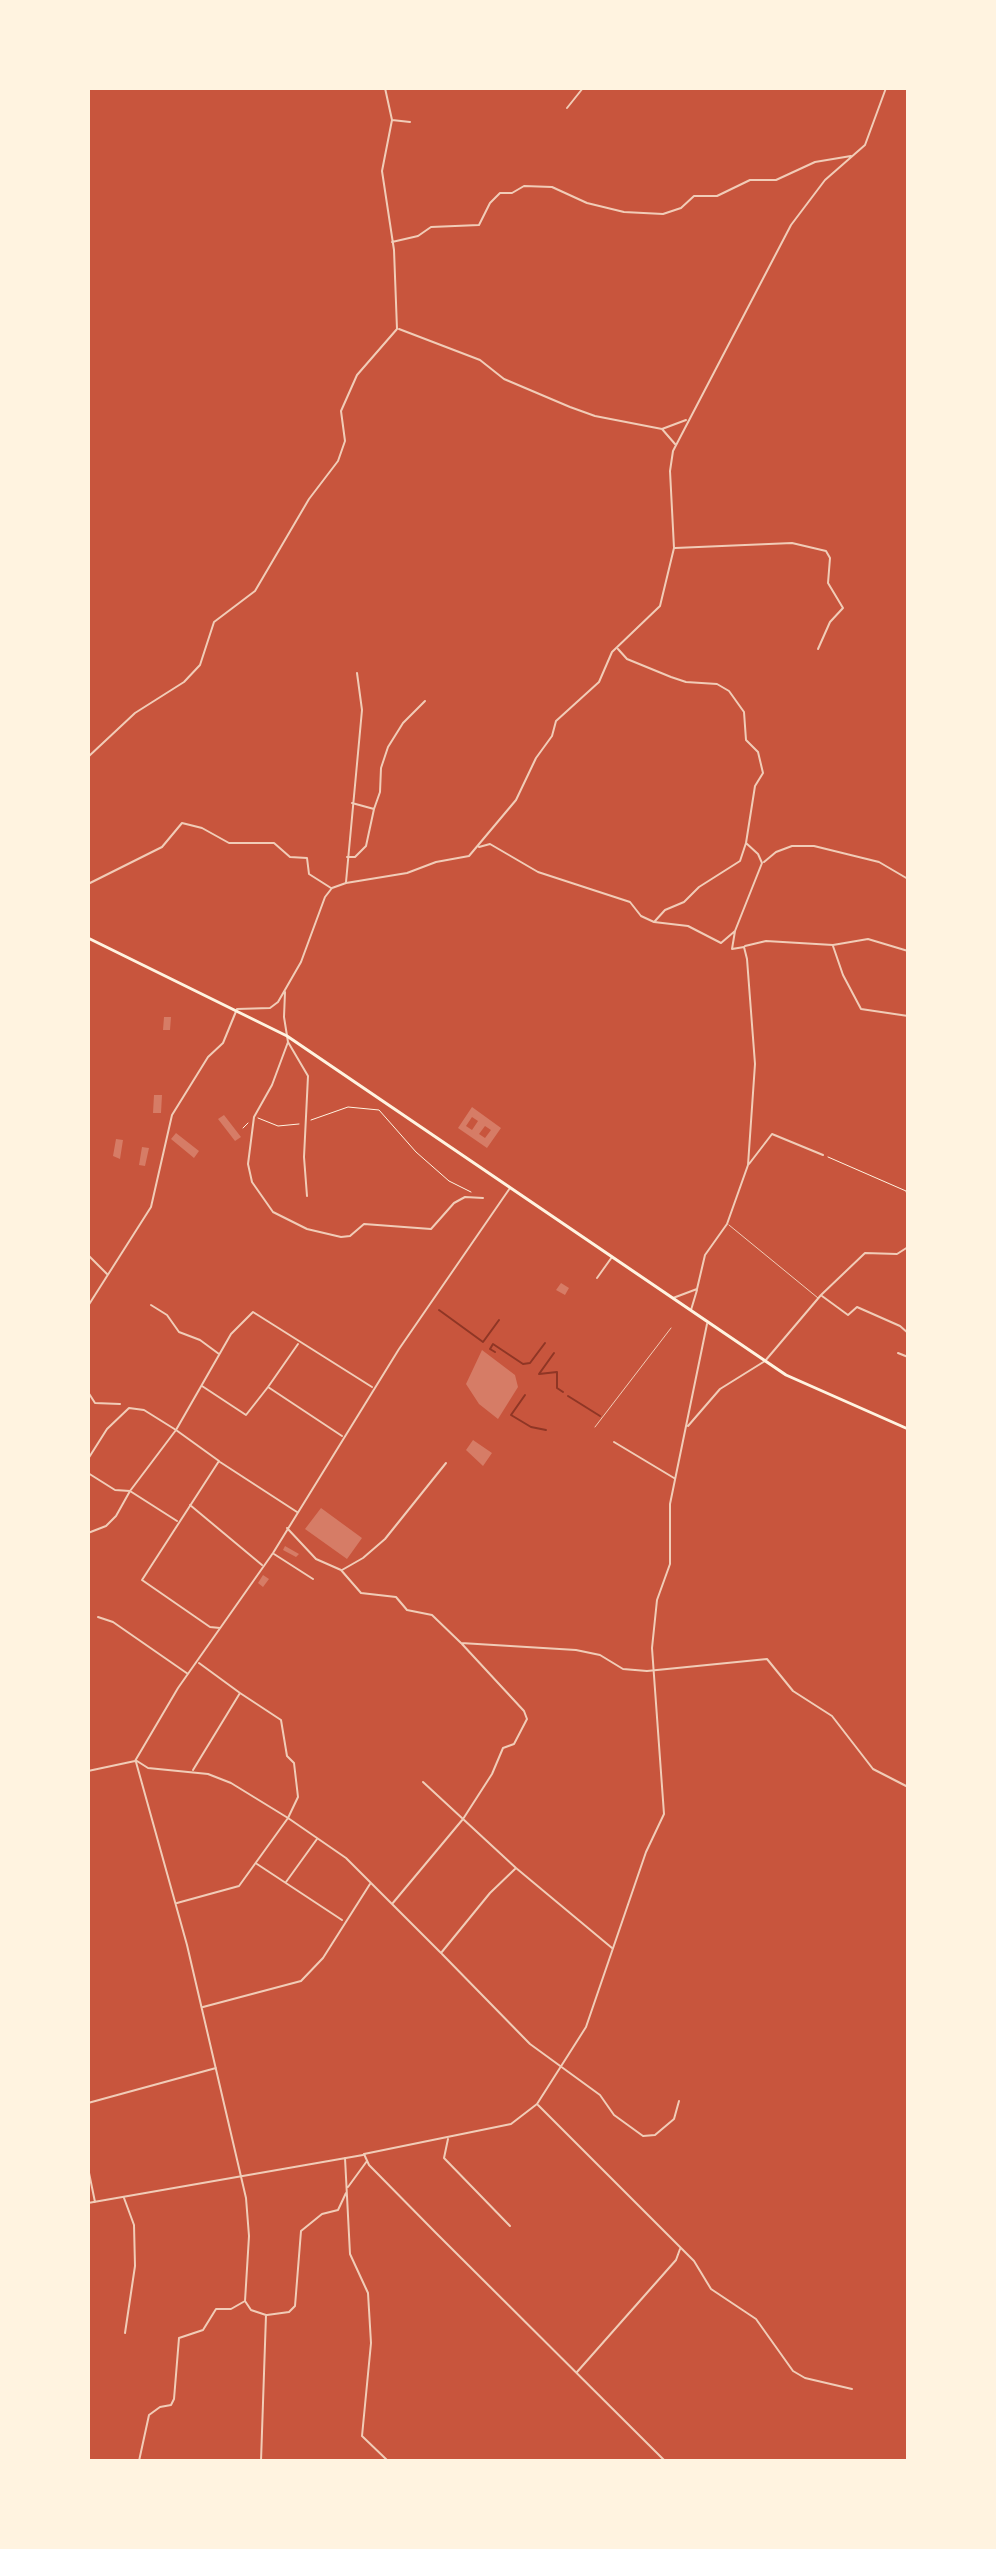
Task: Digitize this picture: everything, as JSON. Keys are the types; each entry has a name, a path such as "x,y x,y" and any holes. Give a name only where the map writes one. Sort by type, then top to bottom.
{"main road":[{"path":"88,938 287,1036 765,1361 803,1385 906,1428"}],"street":[{"path":"88,757 135,713 184,682 200,665 214,622 255,591 309,499 338,461 345,441 341,411 357,375 397,329 392,242 382,171 392,120 385,88"},
{"path":"567,108 583,88"},
{"path":"88,1306 151,1207 172,1115 208,1057 223,1043 237,1009 270,1008 278,1002 301,962 320,908 332,888 465,859 516,800 536,758 552,736 556,721 599,682 617,647 660,606 674,548 670,471 676,445 805,202 865,145 886,88"},
{"path":"392,120 410,122"},
{"path":"392,242 418,236 431,227 479,225 490,203 500,193 512,193 524,186 552,187 587,203 624,212 663,214 681,208 694,196 717,196 750,180 776,180 815,162 852,155"},
{"path":"397,329 480,360 504,379 595,416 662,429 687,420"},
{"path":"662,429 676,445"},
{"path":"674,548 792,543 826,551 830,558 828,583 843,608 830,622 818,649"},
{"path":"617,647 627,659 686,682 717,684 737,700 744,712 746,740 758,752 763,773 755,786 740,861 699,887 684,902 665,910 654,922"},
{"path":"346,883 362,710 357,673"},
{"path":"346,857 355,857 366,846 388,747 403,723 425,701"},
{"path":"352,803 374,809"},
{"path":"88,884 162,847 182,823 202,828 229,843 274,843 290,857 307,858 309,874 332,888"},
{"path":"746,843 758,854 762,863"},
{"path":"474,850 490,844 538,872 630,902 641,916 654,922 688,926 721,943 735,931"},
{"path":"732,949 735,931 762,863 776,852 792,846 814,846 879,862 908,879"},
{"path":"732,949 766,941 833,945 868,939 908,951"},
{"path":"833,945 843,975 861,1009 908,1016"},
{"path":"690,1311 705,1255 727,1224 748,1165 755,1064 747,959 744,947 732,949"},
{"path":"288,982 284,1017 288,1042 308,1076 304,1157 307,1196"},
{"path":"288,1042 272,1085 254,1117 248,1164 252,1182 273,1212 307,1229 341,1237 350,1236 364,1224 431,1229 454,1203 465,1197 483,1198"},
{"path":"748,1165 772,1134 823,1155"},
{"path":"367,2161 338,2210 322,2214 301,2231 295,2306 289,2312 266,2315 251,2310 245,2301 249,2215 241,2176 176,1903 135,1761 188,1674 273,1553 374,1388 511,1187"},
{"path":"687,1427 720,1389 765,1361 820,1297 865,1253 897,1254 908,1247"},
{"path":"88,1255 108,1274"},
{"path":"597,1278 612,1257"},
{"path":"672,1299 697,1289"},
{"path":"820,1297 848,1315 857,1307 908,1333"},
{"path":"151,1305 167,1315 179,1332 200,1340 219,1354"},
{"path":"88,1533 106,1526 176,1430 234,1330 253,1312 374,1388"},
{"path":"88,2203 448,2138 511,2124 537,2104 586,2027 646,1852 664,1814 665,1788 652,1671 657,1600 670,1564 670,1504 707,1323"},
{"path":"202,1386 246,1415 298,1343"},
{"path":"898,1353 908,1357"},
{"path":"268,1387 343,1437"},
{"path":"88,1392 95,1403"},
{"path":"88,1406 95,1403 120,1404"},
{"path":"88,1459 107,1429 129,1408 144,1410 297,1512"},
{"path":"906,1428 908,1420"},
{"path":"614,1442 675,1478"},
{"path":"219,1461 142,1580 210,1627 221,1628"},
{"path":"341,1570 363,1558 418,1501 446,1463"},
{"path":"88,1473 115,1490 130,1491 178,1521"},
{"path":"189,1504 264,1566"},
{"path":"287,1528 316,1559 341,1570 361,1593 396,1597 407,1610 432,1615 524,1711 527,1719 514,1744 503,1748 492,1774 463,1819 391,1905"},
{"path":"273,1553 313,1579"},
{"path":"98,1617 113,1622 188,1674"},
{"path":"461,1643 576,1650 600,1655 623,1669 652,1671 767,1659 793,1691 832,1716 873,1769 908,1787"},
{"path":"176,1903 239,1886 288,1818 298,1797 294,1763 287,1756 281,1720 198,1663"},
{"path":"193,1771 240,1693"},
{"path":"88,1771 135,1761 148,1768 193,1771 231,1783 346,1858 530,2044 606,2100 614,2115 643,2136 655,2135 674,2119 679,2101"},
{"path":"423,1782 516,1868 613,1949"},
{"path":"285,1884 318,1838"},
{"path":"256,1863 344,1921"},
{"path":"441,1953 490,1893 516,1868"},
{"path":"202,2007 301,1981 323,1958 371,1883"},
{"path":"88,2103 217,2068"},
{"path":"537,2104 698,2266 711,2289 756,2319 793,2371 805,2378 852,2389"},
{"path":"448,2138 444,2158 510,2226"},
{"path":"364,2154 367,2161 665,2461"},
{"path":"345,2158 350,2254 369,2302 371,2343 362,2436 363,2442 388,2461"},
{"path":"88,2168 95,2202"},
{"path":"124,2196 134,2225 135,2266 125,2333"},
{"path":"577,2372 676,2260 680,2248"},
{"path":"139,2461 149,2415 160,2407 171,2405 174,2399 179,2338 203,2330 216,2309 231,2309 245,2301"},
{"path":"261,2461 266,2315"}],"lane":[{"path":"727,1224 820,1297"},
{"path":"595,1427 671,1328"}],"path":[{"path":"243,1128 254,1117 278,1126 308,1121 348,1107 379,1110 416,1152 449,1181 472,1192"},
{"path":"823,1155 906,1191 908,1199"}],"building":[{"path":"164,1017 171,1017 170,1030 163,1030"},
{"path":"154,1095 162,1095 161,1113 153,1113"},
{"path":"472,1107 501,1128 487,1148 458,1128","holes":["472,1117 478,1121 472,1130 466,1126","485,1126 491,1130 485,1138 479,1134"]},
{"path":"224,1115 241,1137 235,1141 218,1119"},
{"path":"176,1133 199,1151 194,1158 171,1139"},
{"path":"116,1139 123,1140 120,1159 113,1156"},
{"path":"142,1147 149,1148 145,1166 139,1165"},
{"path":"561,1283 569,1288 565,1295 556,1290"},
{"path":"482,1350 515,1375 518,1387 498,1419 479,1404 466,1384"},
{"path":"473,1440 492,1453 483,1466 466,1450"},
{"path":"321,1508 362,1538 347,1559 305,1529"},
{"path":"285,1546 299,1554 296,1557 283,1550"},
{"path":"263,1575 269,1579 263,1587 258,1583"}],"waterway":[{"path":"439,1310 483,1342 499,1320"},
{"path":"495,1352 490,1349 493,1344 523,1364 530,1363 545,1343"},
{"path":"554,1353 539,1374 557,1372 557,1388 563,1392"},
{"path":"525,1395 511,1415 531,1427 546,1430"},
{"path":"568,1396 600,1416"}]}
